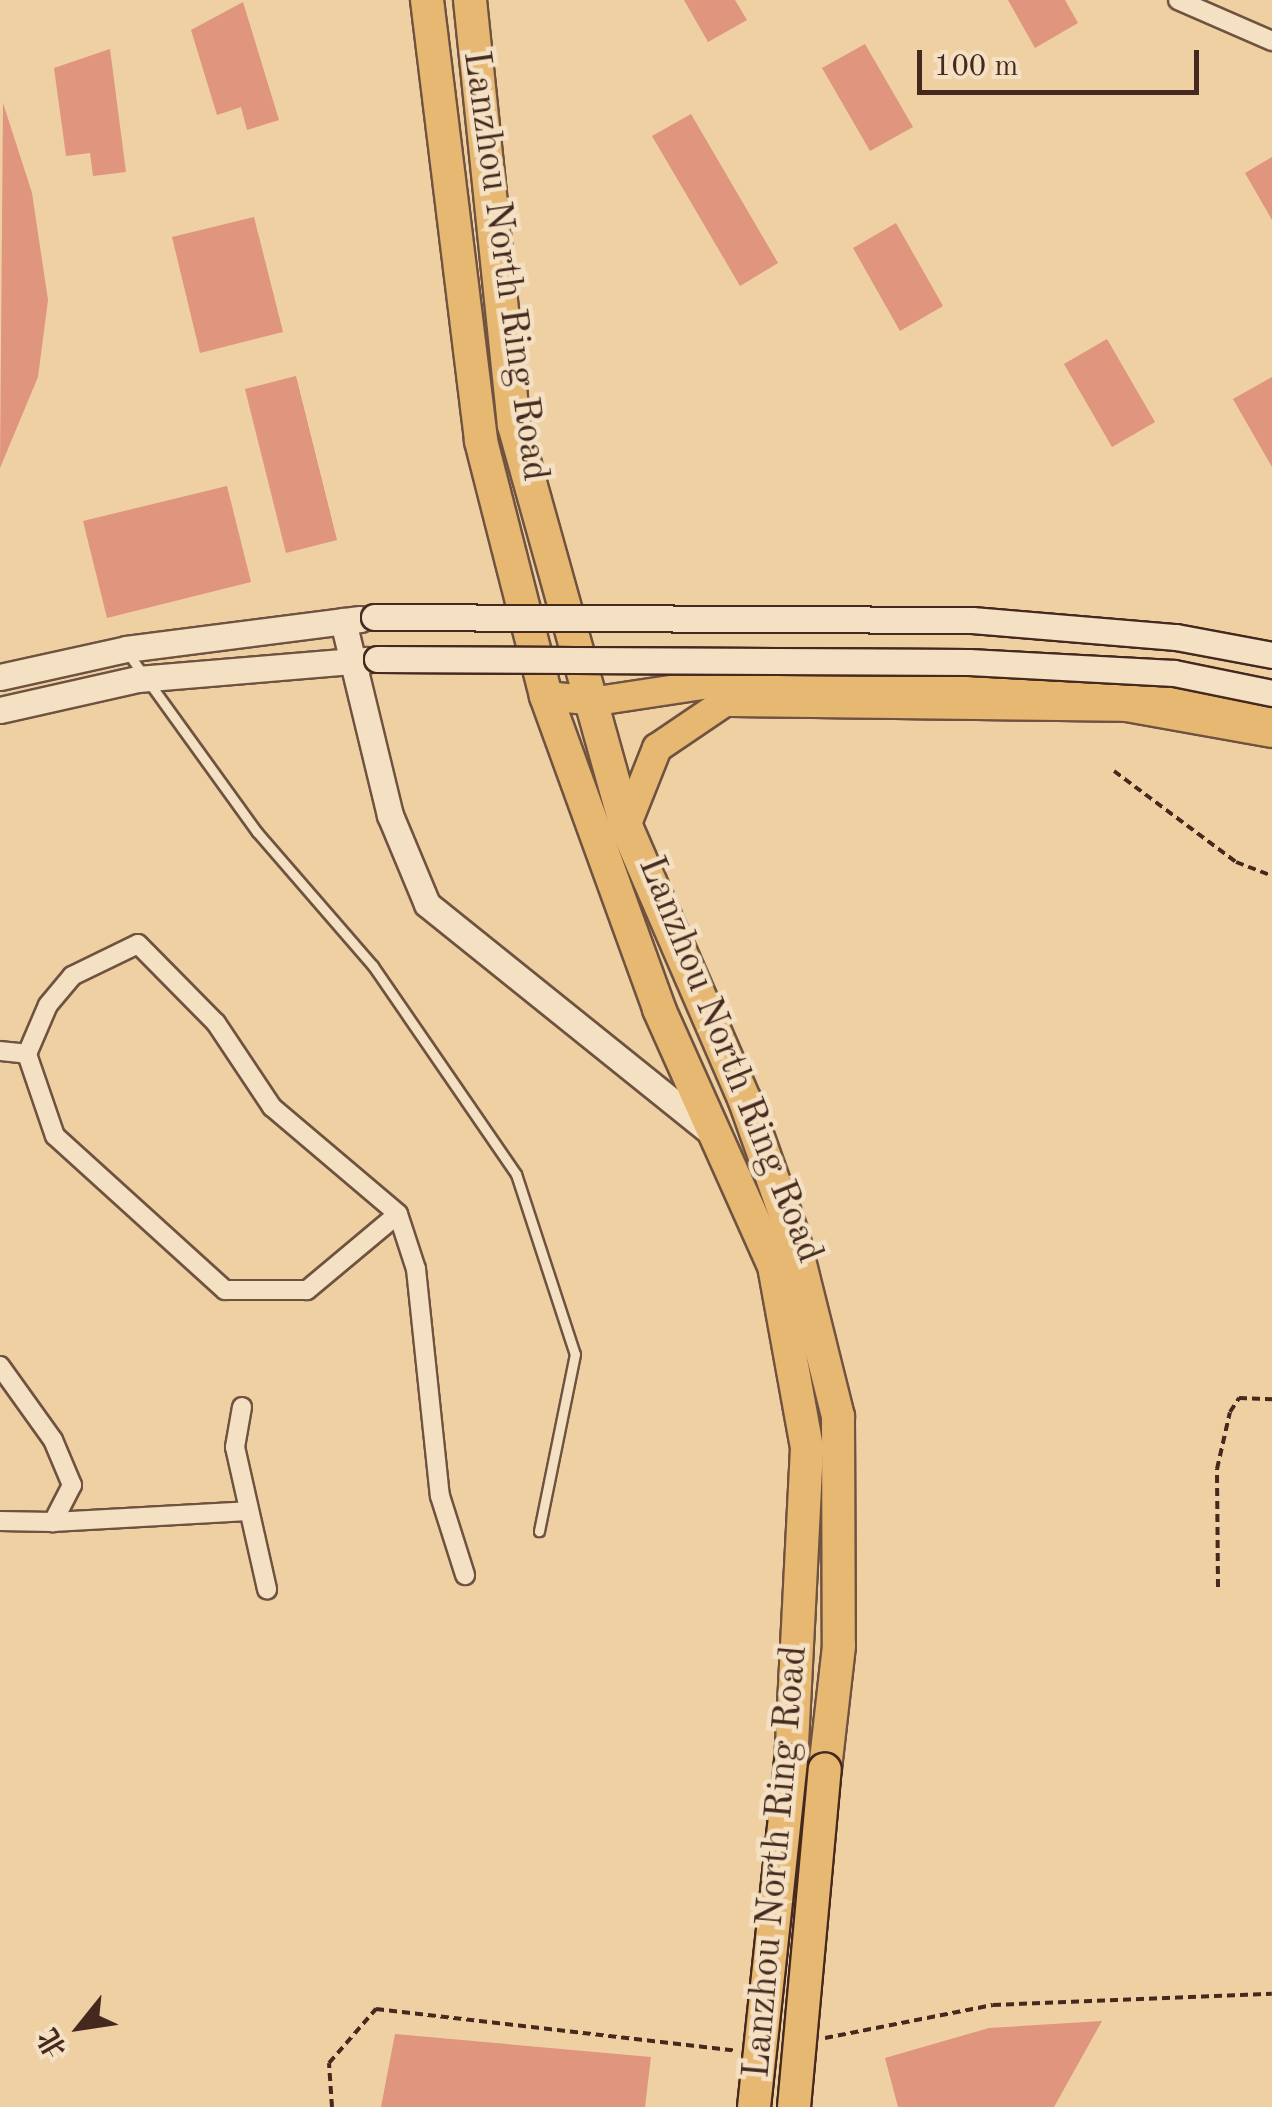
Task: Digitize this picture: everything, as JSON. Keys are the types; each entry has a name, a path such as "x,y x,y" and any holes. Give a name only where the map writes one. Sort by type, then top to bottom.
{"highway":[{"name":"Lanzhou North Ring Road","path":"427,0 481,441 546,696 659,1009 724,1143 774,1266 807,1448 791,1761 754,2107"},
{"name":"Lanzhou North Ring Road","path":"470,0 514,425 597,701 626,826 769,1168 838,1416 838,1646 794,2107"}],"main road":[{"path":"0,677 126,649 374,617 972,620 1176,636 1272,655"},
{"path":"343,621 363,660 390,816 427,904 724,1143"},
{"path":"0,710 138,678 363,660 969,662 1174,673 1272,693"},
{"path":"546,696 597,701 724,682 1128,688 1272,713"},
{"path":"626,826 656,748 725,702 1126,708 1272,733"}],"street":[{"path":"1178,0 1272,41"},
{"path":"398,1214 307,1290 225,1290 55,1136 27,1054 72,976 138,944 216,1024 272,1107 398,1214 416,1269 440,1496 466,1575"},
{"path":"0,1051 27,1054"},
{"path":"0,1366 53,1440 72,1485 53,1522"},
{"path":"242,1407 235,1447 267,1589"},
{"path":"0,1521 53,1522 248,1511"}],"lane":[{"path":"126,649 138,678 373,966 516,1174 575,1354 539,1531"}],"path":[{"path":"1114,771 1236,862 1272,876"},
{"path":"1218,1587 1217,1469 1230,1412 1238,1398 1272,1399"}],"building":[{"path":"684,0 735,0 747,20 708,42"},
{"path":"1008,0 1065,0 1078,23 1035,48"},
{"path":"243,2 279,120 247,130 241,107 217,115 191,30"},
{"path":"865,44 913,127 870,151 822,68"},
{"path":"110,49 126,172 93,176 90,153 66,156 54,68"},
{"path":"3,103 32,193 48,300 38,377 0,468"},
{"path":"691,114 778,263 740,286 652,136"},
{"path":"1272,157 1272,220 1245,173"},
{"path":"254,217 283,332 200,353 172,237"},
{"path":"896,223 943,306 900,331 853,248"},
{"path":"1107,339 1155,422 1112,447 1064,364"},
{"path":"296,376 337,540 286,553 245,389"},
{"path":"1272,377 1272,467 1233,399"},
{"path":"227,486 251,582 107,618 83,521"},
{"path":"1102,2021 1054,2107 898,2107 885,2058 989,2028"},
{"path":"395,2034 651,2057 645,2107 381,2107"}]}
